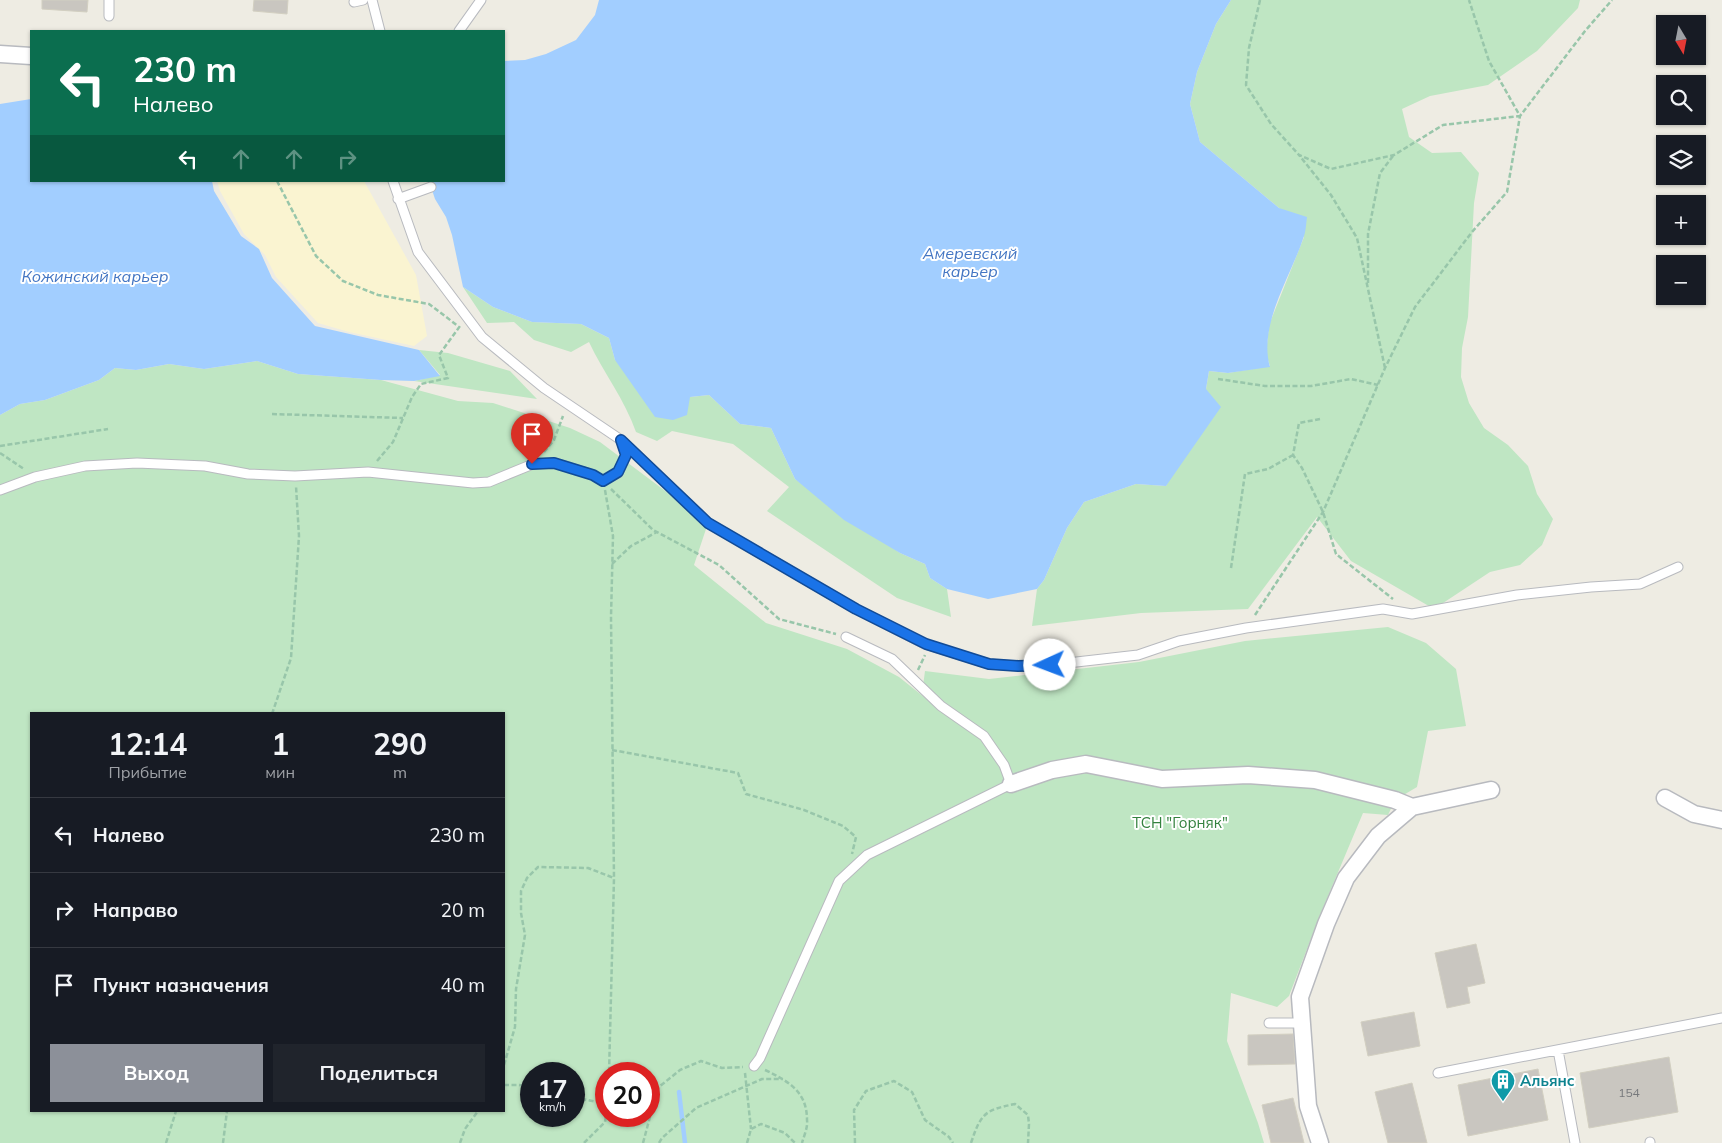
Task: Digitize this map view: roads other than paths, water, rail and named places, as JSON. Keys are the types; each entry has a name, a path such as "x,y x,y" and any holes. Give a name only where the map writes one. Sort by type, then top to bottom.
{"street":[{"path":"0,54 30,56"},
{"path":"1011,784 1052,770 1086,764 1162,779 1248,775 1315,780 1395,800 1412,807"},
{"path":"1320,1143 1308,1106 1300,997 1326,924 1346,878 1378,836 1412,807 1491,790"},
{"path":"1664,798 1694,814 1722,820"}],"lane":[{"path":"109,0 109,16"},
{"path":"372,0 380,30"},
{"path":"460,30 481,0"},
{"path":"392,182 418,252 482,337 544,388 621,440 708,523 856,609 926,644 989,664 1018,666 1050,665 1138,655 1178,641 1246,628 1383,609 1412,614 1517,595 1640,584 1678,567"},
{"path":"398,199 431,187"},
{"path":"0,490 52,473 85,466 120,464 205,466 248,474 295,476 368,472 473,483 489,482 532,464 554,463 593,475 603,481 618,472 626,455 621,440"},
{"path":"750,1066 760,1058 839,881 868,855 1011,784 1004,765 984,736 941,706 892,659 846,637"},
{"path":"1438,1073 1722,1018"},
{"path":"1268,1023 1302,1023"},
{"path":"1558,1050 1574,1143"}],"water":[{"name":"Амеревский карьер","path":"599,0 1231,0 1216,24 1197,72 1190,104 1200,142 1279,208 1307,217 1304,236 1272,318 1267,351 1270,367 1228,373 1209,371 1206,389 1221,407 1166,486 1136,484 1084,502 1067,528 1044,580 1037,589 988,599 947,589 930,578 925,564 900,553 844,520 795,479 771,428 740,424 709,395 690,397 687,415 673,420 655,417 615,360 609,338 581,324 532,322 493,307 463,287 452,235 446,217 435,199 429,182 505,182 505,61 525,60 546,54 576,40 595,15"},
{"name":"Кожинский карьер","path":"30,99 30,182 212,182 214,191 241,236 259,249 272,278 315,326 419,350 440,376 414,381 298,374 257,361 204,369 169,364 136,370 115,368 99,380 45,400 20,404 0,415 0,104"}],"waterway":[{"path":"679,1092 685,1143"}],"place":[{"name":"Альянс","path":"1503,1102"}],"park label":[{"name":"ТСН \"Горняк\"","path":"1180,823"}]}
